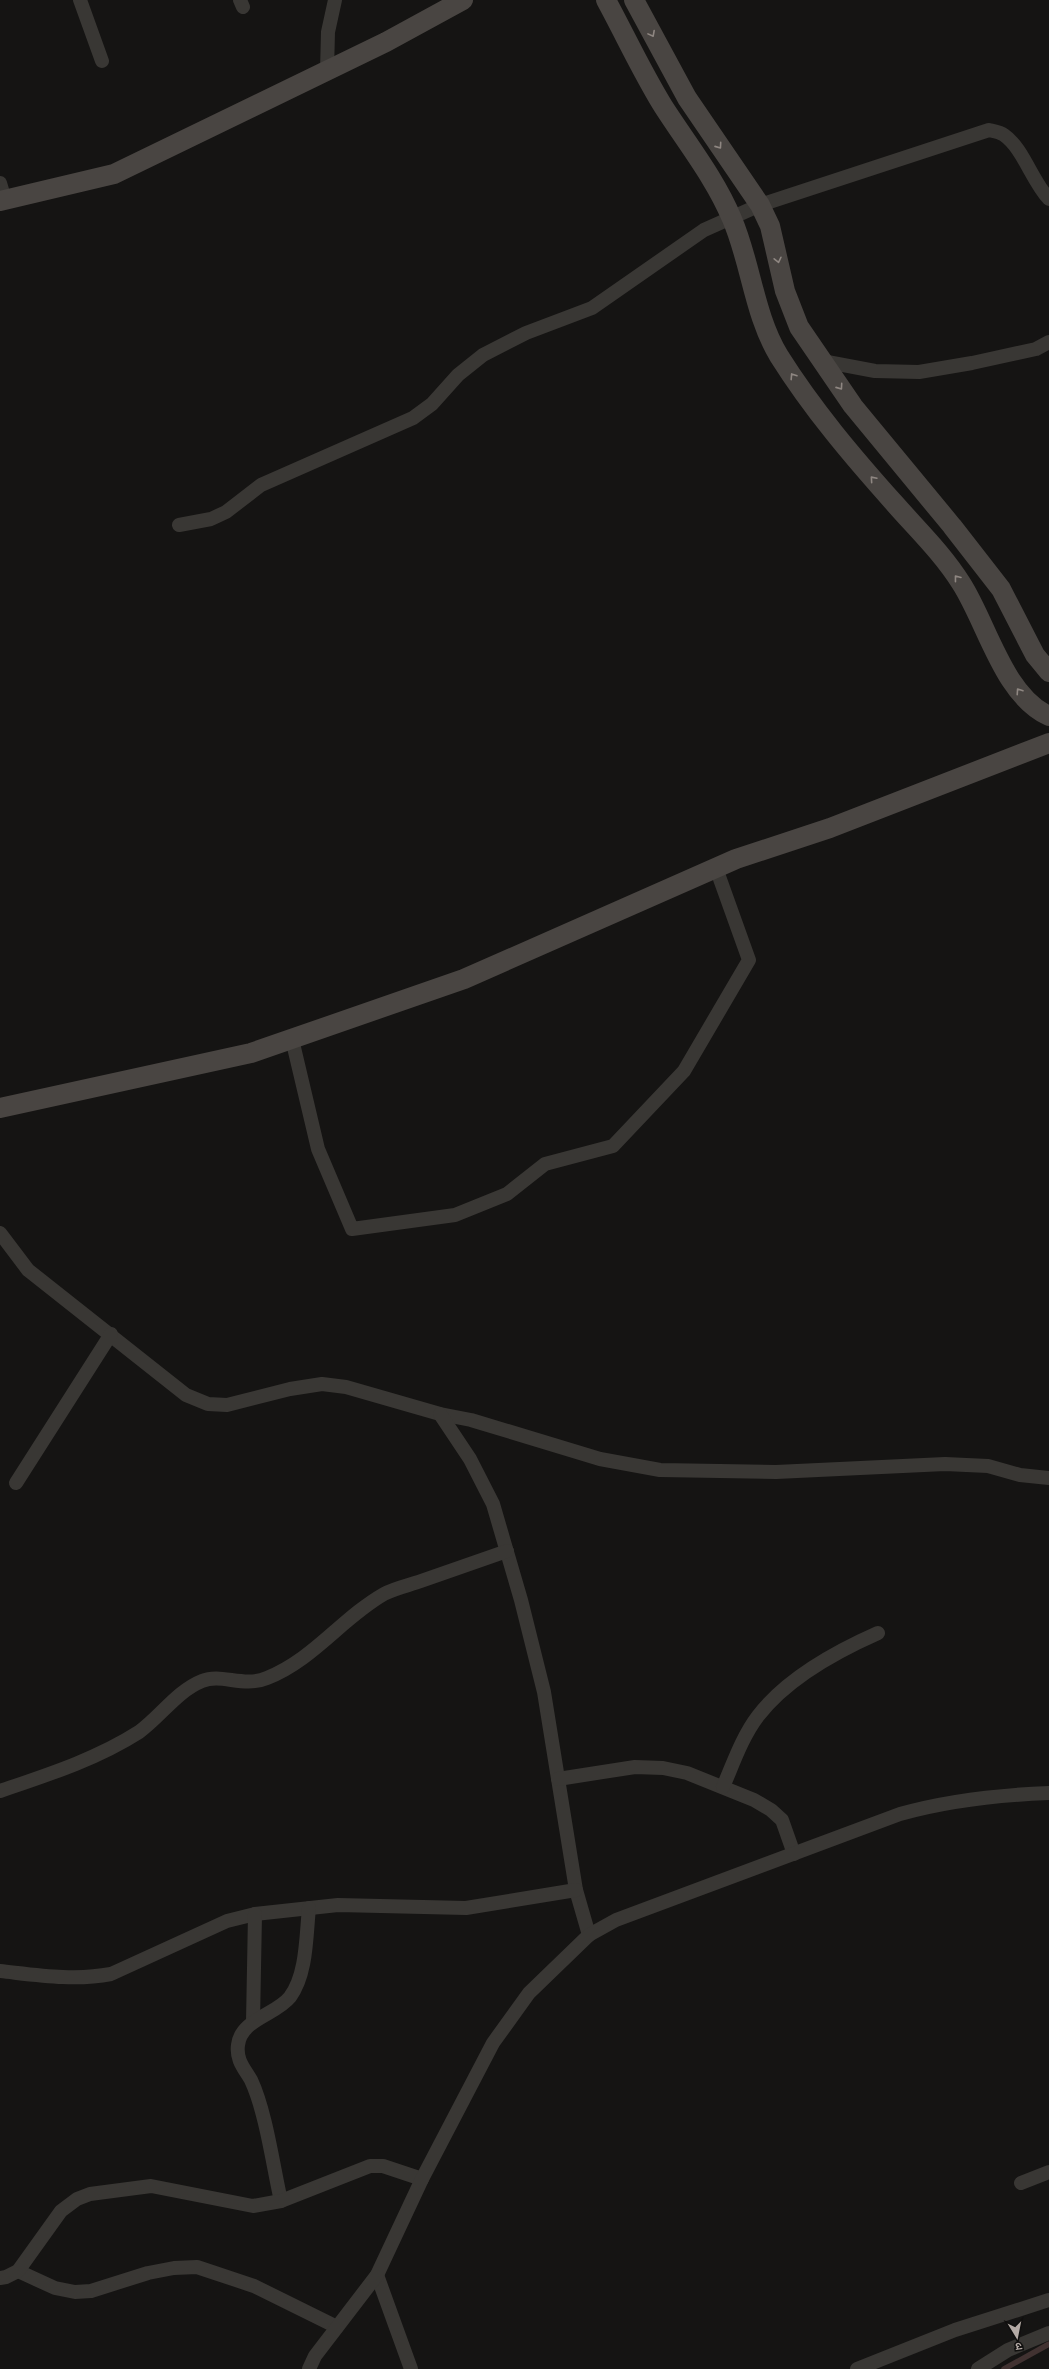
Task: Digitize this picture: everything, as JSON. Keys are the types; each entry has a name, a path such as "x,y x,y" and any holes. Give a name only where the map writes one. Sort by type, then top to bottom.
{"street":[{"path":"80,0 102,61"},
{"path":"327,71 328,32 335,0"},
{"path":"2,195 114,174 386,42 463,0"},
{"path":"606,0 662,104 706,171 732,218 749,266 761,314 778,353 804,395 841,442 960,581 980,615 1004,670 1023,697 1049,716"},
{"path":"634,0 687,98 760,205 770,226 785,291 799,327 822,362 871,428 952,526 1001,589 1035,654 1049,672"},
{"path":"179,525 226,512 261,485 413,418 432,404 458,375 483,356 526,333 592,308 704,230 760,205 989,130 1003,134 1014,145 1042,191 1049,198"},
{"path":"822,362 875,371 919,372 972,363 1036,349 1049,342"},
{"path":"0,1108 251,1054 464,979 716,868 830,828 1049,744"},
{"path":"292,1039 318,1149 352,1229 455,1215 507,1194 545,1164 613,1146 684,1070 749,960 716,868"},
{"path":"0,1233 28,1270 111,1334 186,1395 208,1404 227,1405 290,1389 322,1384 346,1387 440,1414 471,1420 600,1459 660,1470 776,1472 946,1464 988,1466 1020,1475 1049,1478"},
{"path":"16,1484 111,1334"},
{"path":"440,1414 470,1459 493,1504 507,1552 544,1692 576,1890 589,1935"},
{"path":"0,1791 117,1746 148,1725 186,1691 202,1681 215,1679 249,1683 267,1678 300,1661 363,1608 386,1593 507,1552"},
{"path":"723,1788 737,1754 757,1717 776,1696 850,1645 878,1633"},
{"path":"558,1779 635,1767 663,1768 687,1773 771,1810 782,1820 794,1854"},
{"path":"309,2369 315,2356 377,2275 422,2179 493,2043 529,1993 589,1935 616,1920 900,1814 939,1803 981,1796 1049,1793"},
{"path":"0,1971 67,1978 91,1978 111,1974 227,1921 255,1914 309,1908 378,1905 466,1908 576,1890"},
{"path":"281,2201 258,2099 238,2056 238,2043 243,2032 253,2022 279,2008 290,1996 297,1984 303,1961 309,1908"},
{"path":"253,2022 255,1914"},
{"path":"0,2278 6,2277 18,2271 61,2211 77,2199 90,2194 151,2186 253,2206 281,2201 370,2166 383,2166 422,2179"},
{"path":"1021,2183 1049,2172"},
{"path":"18,2271 54,2288 74,2292 91,2292 148,2273 174,2268 197,2267 254,2286 337,2327"},
{"path":"377,2275 411,2369"},
{"path":"857,2369 955,2330 1049,2300"},
{"path":"978,2369 1008,2350 1049,2333"}],"waterway":[{"path":"1004,2369 1049,2344"}]}
